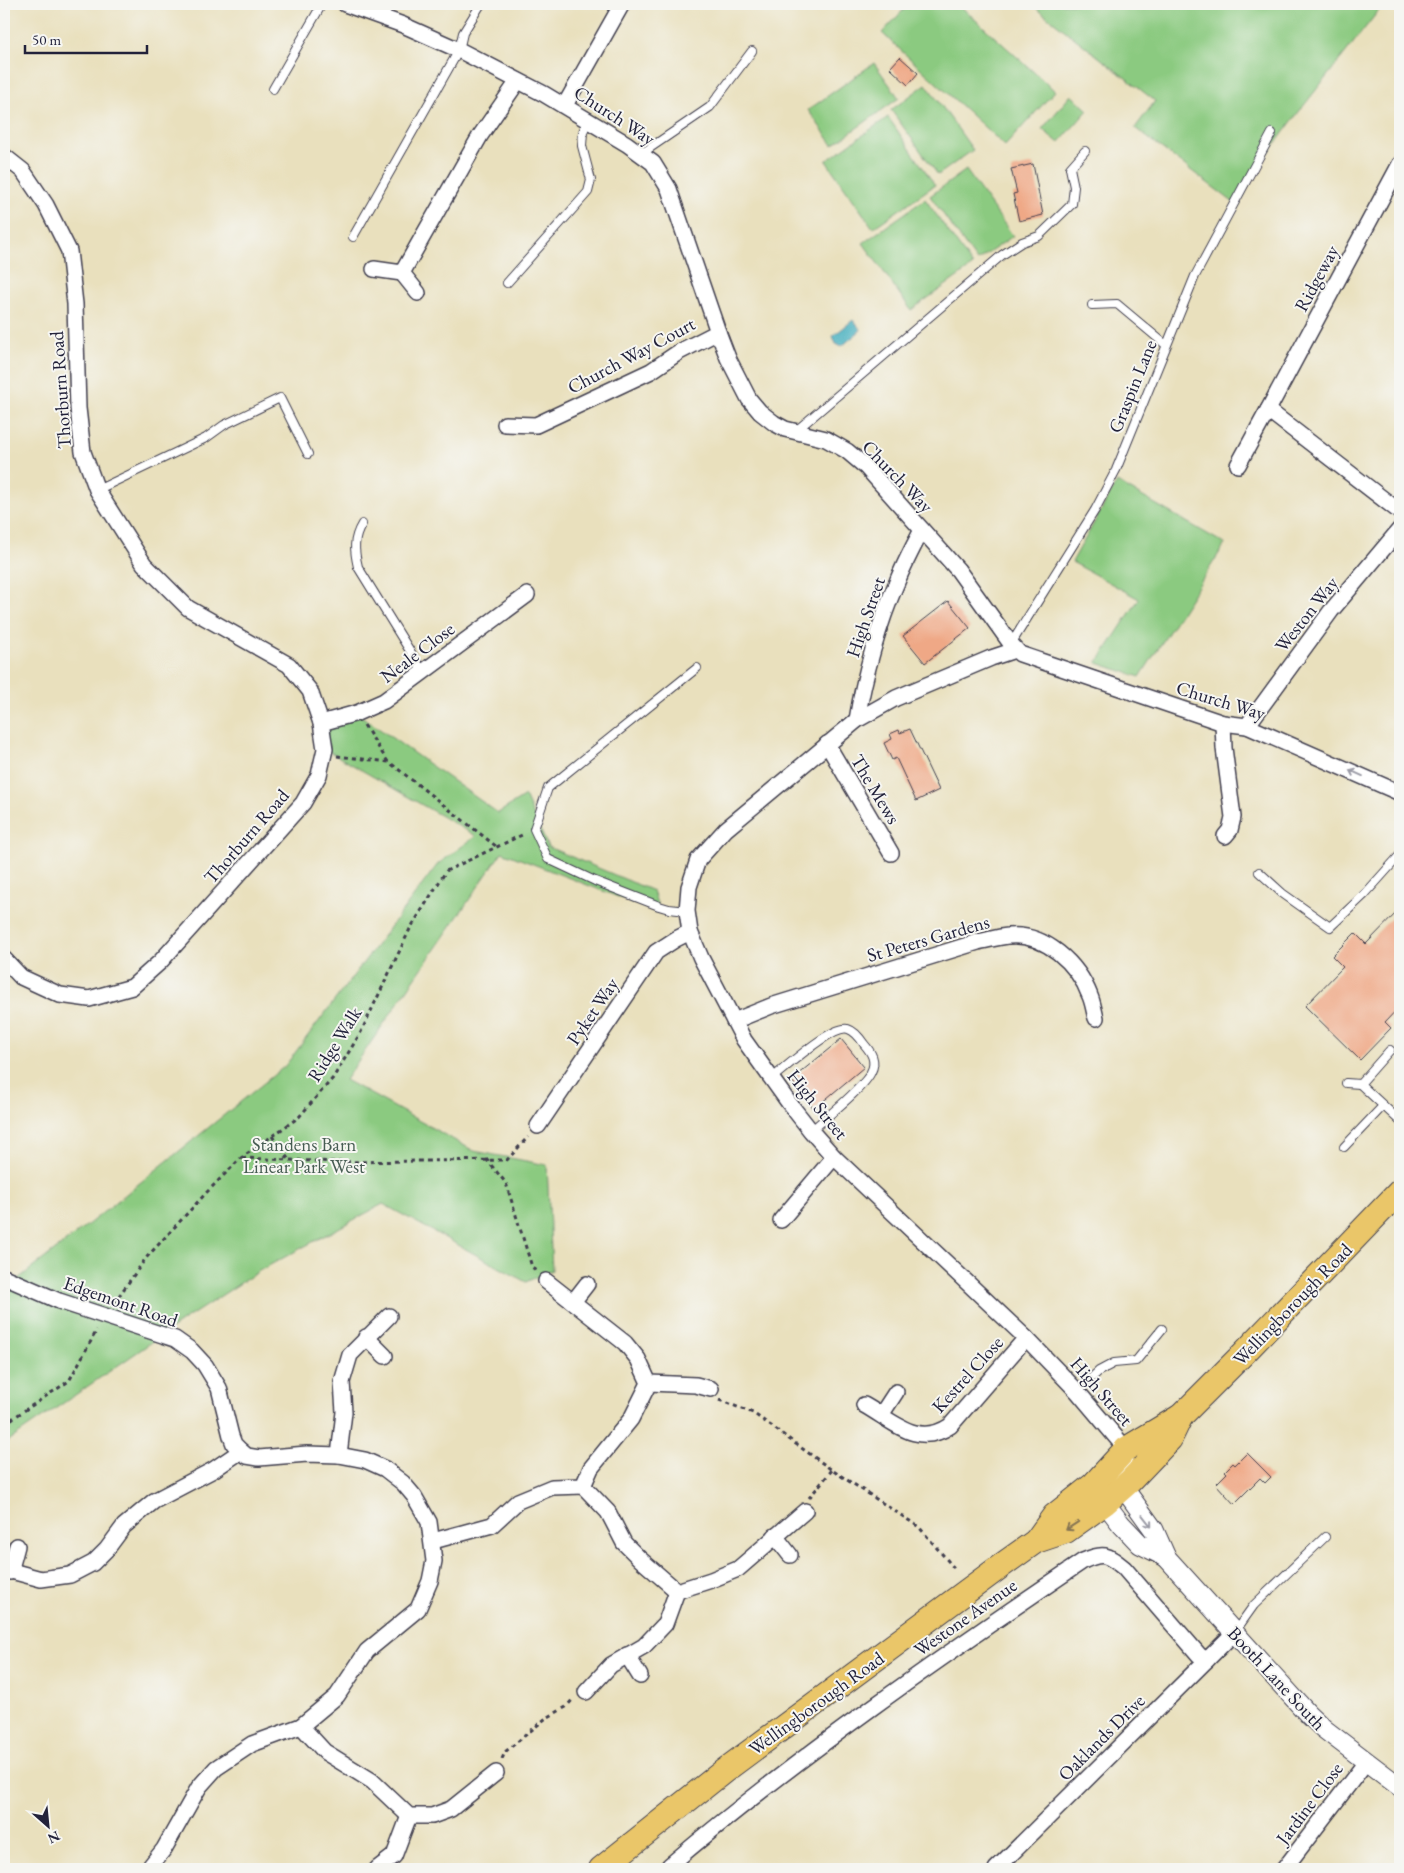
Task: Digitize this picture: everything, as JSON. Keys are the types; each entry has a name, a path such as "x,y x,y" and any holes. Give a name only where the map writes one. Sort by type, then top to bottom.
{"main road":[{"name":"Wellingborough Road","path":"601,1869 724,1771 1036,1541 1054,1516 1101,1477 1126,1449 1181,1416 1249,1349 1400,1190"},
{"name":"Wellingborough Road","path":"1036,1541 1066,1531 1105,1504 1170,1439 1181,1416"}],"street":[{"name":"Church Way","path":"345,4 403,25 458,50 565,105 627,144 653,164 669,189 718,332 743,388 760,412 780,426 826,439 847,451 866,467 958,570 1013,647 1027,657 1223,723 1247,726 1400,793"},
{"path":"565,105 622,4"},
{"path":"402,273 480,136 518,81"},
{"name":"Thorburn Road","path":"4,156 23,171 46,205 69,250 75,304 78,408 83,452 97,490 144,564 188,608 289,665 310,690 322,723 325,749 318,775 303,803 160,962 132,987 90,999 60,995 21,977 4,959"},
{"name":"Ridgeway","path":"1238,465 1400,164"},
{"path":"374,269 402,273 418,292"},
{"name":"Church Way Court","path":"505,424 536,426 651,371 679,352 718,332"},
{"path":"1268,410 1400,512"},
{"name":"Weston Way","path":"1247,726 1331,611 1400,529"},
{"name":"High Street","path":"857,720 862,691 884,616 896,583 922,530"},
{"name":"Neale Close","path":"322,723 357,713 384,702 527,595"},
{"name":"High Street","path":"1013,647 896,698 857,720 827,744 726,829 698,860 689,887 687,911 690,932 710,976 744,1040 811,1131 834,1157 1026,1338 1077,1391 1126,1449 1123,1487"},
{"path":"1223,723 1224,748 1233,817 1230,830 1225,836"},
{"name":"The Mews","path":"827,744 891,853"},
{"name":"Pyket Way","path":"538,1126 656,952 676,938 690,932"},
{"name":"St Peters Gardens","path":"734,1021 750,1013 780,1003 978,942 1009,935 1034,938 1056,950 1075,969 1090,996 1096,1018"},
{"path":"781,1220 834,1157"},
{"name":"Edgemont Road","path":"4,1277 59,1301 175,1339 192,1351 205,1365 219,1388 231,1436 234,1444 241,1451"},
{"path":"546,1281 624,1343 638,1359 649,1383"},
{"path":"572,1302 587,1284"},
{"path":"339,1455 344,1412 342,1382 350,1355 389,1316"},
{"path":"366,1337 385,1356"},
{"name":"Kestrel Close","path":"864,1405 912,1434 921,1436 941,1432 950,1426 1026,1338"},
{"path":"649,1383 696,1384 712,1389"},
{"path":"582,1486 591,1468 631,1419 649,1383"},
{"path":"881,1415 896,1392"},
{"path":"17,1546 7,1571 41,1580 70,1576 92,1563 107,1550 124,1526 154,1501 213,1470 241,1451 247,1456 259,1458 307,1454 339,1455 365,1460 385,1469 403,1483 414,1496 429,1522 433,1541 434,1561 430,1581 418,1609 367,1651 336,1696 301,1726 252,1744 216,1768 199,1787 164,1849 148,1869"},
{"path":"1101,1477 1105,1504"},
{"name":"Booth Lane South","path":"1101,1477 1123,1487 1154,1530 1166,1557 1309,1715 1400,1787"},
{"path":"433,1541 492,1525 518,1501 552,1487 582,1486 608,1512 624,1543 640,1560 677,1591"},
{"name":"Booth Lane South","path":"1105,1504 1140,1544 1166,1557"},
{"path":"677,1591 738,1569 806,1511"},
{"path":"775,1536 790,1555"},
{"name":"Westone Avenue","path":"667,1869 708,1833 821,1744 930,1665 1083,1561 1094,1556 1106,1556 1124,1568 1199,1655 1207,1660"},
{"path":"586,1692 611,1666 644,1646 665,1624 677,1591"},
{"name":"Oaklands Drive","path":"996,1869 1234,1633"},
{"path":"627,1655 640,1676"},
{"path":"301,1726 325,1752 372,1781 409,1816 432,1816 451,1809 496,1773"},
{"name":"Jardine Close","path":"1284,1869 1366,1762"},
{"path":"377,1869 394,1856 409,1816"}],"lane":[{"path":"272,89 322,4"},
{"path":"353,238 458,50 463,33 481,4"},
{"path":"641,154 710,107 752,51"},
{"path":"507,283 588,192 591,180 582,146 583,132 588,120"},
{"name":"Graspin Lane","path":"1013,647 1116,470 1194,276 1272,133"},
{"path":"797,430 1002,255 1022,242 1039,236 1052,224 1072,204 1074,187 1070,168 1085,151"},
{"path":"1092,305 1117,304 1166,345"},
{"path":"97,490 206,438 224,425 280,398 308,454"},
{"path":"362,524 356,534 354,551 358,566 423,672"},
{"path":"687,911 659,906 595,881 548,859 534,829 548,788 697,668"},
{"path":"1259,872 1282,893 1330,927 1365,894 1400,855"},
{"path":"772,1079 824,1036 840,1029 848,1028 858,1035 872,1054 871,1072 858,1088 811,1131"},
{"path":"1360,1084 1390,1050"},
{"path":"1346,1083 1360,1084 1400,1121"},
{"path":"1344,1146 1383,1106"},
{"path":"1077,1391 1099,1371 1114,1363 1136,1361 1162,1329"},
{"path":"1234,1633 1254,1604 1325,1536"}],"path":[{"path":"357,713 389,762 497,847"},
{"path":"324,754 389,762"},
{"name":"Ridge Walk","path":"4,1424 69,1381 105,1315 146,1258 241,1158 299,1117 333,1078 361,1032 410,929 446,871 534,829"},
{"path":"241,1158 340,1162 507,1160 538,1126"},
{"path":"272,1136 290,1160"},
{"path":"486,1159 506,1182 532,1266 546,1281"},
{"path":"712,1389 712,1397 753,1413 832,1470 920,1527 954,1568"},
{"path":"806,1511 809,1497 832,1470"},
{"path":"496,1773 505,1752 545,1719 566,1707 582,1690 586,1692"}],"green space":[{"path":"909,4 958,4 1055,91 1005,146 882,33"},
{"path":"1031,4 1384,4 1258,167 1238,206 1135,128 1155,101"},
{"path":"874,63 899,98 833,145 808,110"},
{"path":"926,84 973,150 938,175 891,110"},
{"path":"1071,95 1088,110 1059,143 1042,129"},
{"path":"888,117 935,185 873,228 826,161"},
{"path":"966,170 1013,236 977,261 930,196"},
{"path":"925,199 973,266 911,310 863,243"},
{"path":"1117,482 1225,544 1140,677 1097,663 1139,599 1072,562"},
{"name":"Standens Barn Linear Park West","path":"357,713 498,813 525,796 548,847 653,891 660,913 502,852 345,1080 474,1151 547,1165 552,1270 526,1282 383,1204 259,1271 184,1320 4,1444 4,1290 285,1066 438,864 476,836 325,749 321,723"}],"water":[{"path":"853,320 861,330 842,346 836,344 833,336"}],"building":[{"path":"900,57 918,73 908,85 890,68"},
{"path":"1033,164 1043,215 1019,221 1013,194 1017,193 1011,169"},
{"path":"948,601 970,628 925,663 903,636"},
{"path":"910,729 939,790 916,801 896,758 892,760 884,743 892,739 890,734 899,730 900,733"},
{"path":"1400,909 1400,1006 1385,1022 1391,1028 1360,1060 1305,1006 1343,967 1332,956 1355,933 1366,944"},
{"path":"841,1039 864,1067 814,1109 791,1080"},
{"path":"1247,1453 1271,1477 1265,1483 1260,1478 1234,1504 1216,1484 1227,1473 1225,1471 1233,1463 1235,1465"}]}
